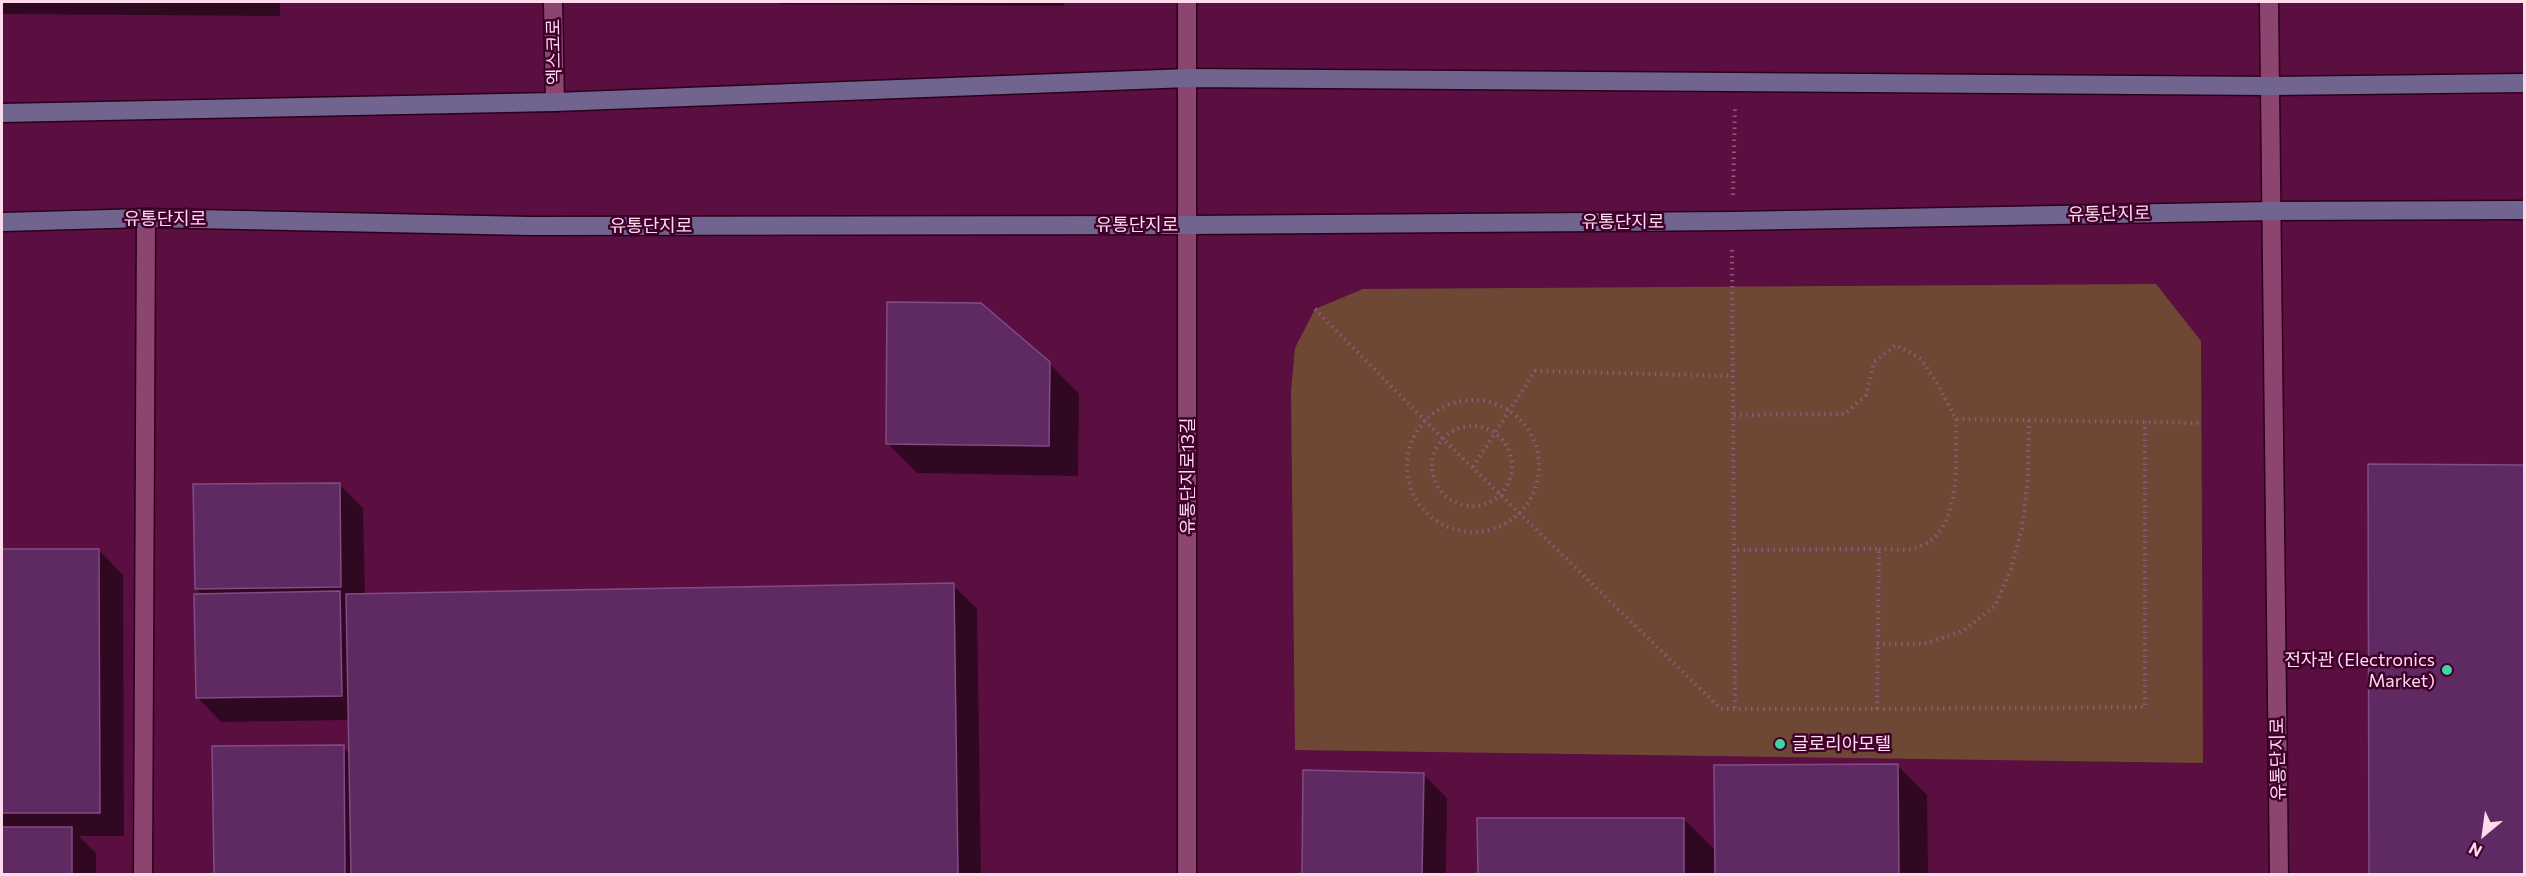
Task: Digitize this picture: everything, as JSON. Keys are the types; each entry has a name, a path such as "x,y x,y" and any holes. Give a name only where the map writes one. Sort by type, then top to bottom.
{"main road":[{"path":"2,113 555,102 1189,78 1735,84 2271,86 2524,84"},
{"name":"유통단지로","path":"2,222 146,218 530,226 1188,225 1733,221 2272,211 2524,210"}],"street":[{"name":"엑스코로","path":"553,2 555,102"},
{"name":"유통단지로13길","path":"1186,874 1189,78 1187,2"},
{"name":"유통단지로","path":"2269,2 2279,874"},
{"path":"143,874 146,218"}],"path":[{"path":"1735,84 1733,221 1735,708"},
{"path":"1315,309 1442,438 1721,709 2145,707 2145,422"},
{"path":"1734,415 1845,414 1866,395 1874,362 1896,345 1921,359 1956,419 1954,496 1946,522 1933,538 1912,549 1736,550"},
{"path":"1473,467 1535,371 1733,376"},
{"path":"1478,400 1500,405 1509,411 1518,417 1532,434 1539,454 1539,475 1533,496 1521,513 1504,526 1483,532 1462,532 1442,525 1424,512 1411,492 1406,470 1408,447 1419,427 1435,411 1455,402 1478,400"},
{"path":"1956,419 2201,423"},
{"path":"1877,644 1923,644 1964,631 1995,606 2011,569 2022,528 2028,478 2029,420"},
{"path":"1468,425 1495,432 1505,442 1511,454 1513,469 1510,483 1502,494 1491,502 1466,507 1444,496 1436,485 1432,473 1435,448 1442,438 1454,429 1468,425"},
{"path":"1877,709 1879,549"}],"shaded area":[{"path":"2,2 2524,2 2524,874 2,874"},
{"path":"2156,284 2201,341 2203,763 1295,750 1291,392 1295,348 1315,309 1363,289"}],"building":[{"path":"887,302 981,303 1050,362 1049,446 886,444"},
{"name":"전자관 (Electronics Market)","path":"2368,464 2524,465 2524,874 2369,874"},
{"path":"340,483 341,587 195,589 193,484"},
{"path":"2,549 99,549 100,813 2,813"},
{"path":"954,583 958,874 351,874 346,594"},
{"path":"340,591 342,696 196,698 194,594"},
{"path":"344,745 345,874 214,874 212,746"},
{"path":"1898,764 1899,874 1715,874 1714,765"},
{"path":"1303,770 1424,773 1422,874 1302,874"},
{"path":"1477,818 1684,818 1684,874 1478,874"},
{"path":"2,827 72,827 72,874 2,874"}],"place":[{"name":"전자관 (Electronics Market)","path":"2447,670"},
{"name":"글로리아모텔","path":"1780,744"}]}
